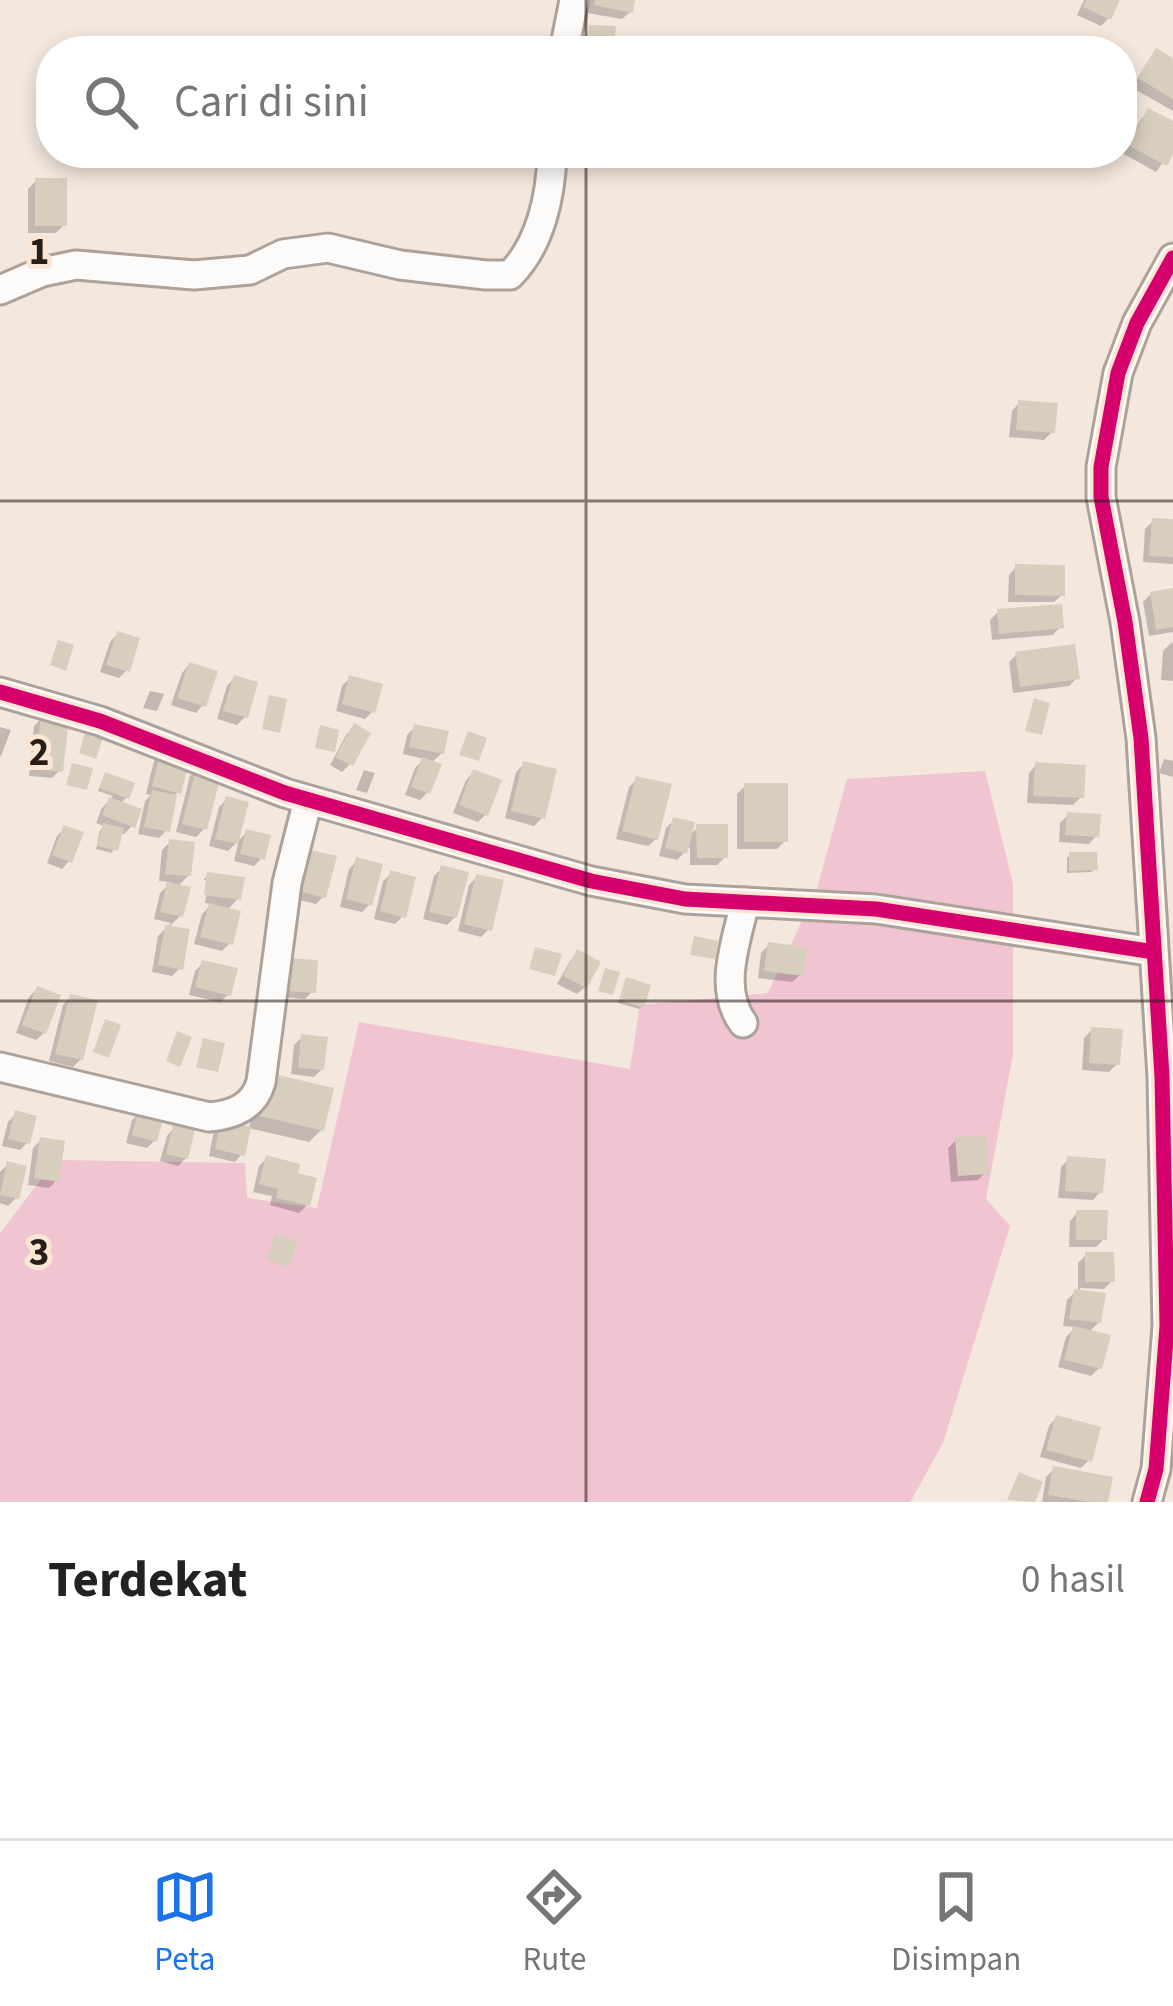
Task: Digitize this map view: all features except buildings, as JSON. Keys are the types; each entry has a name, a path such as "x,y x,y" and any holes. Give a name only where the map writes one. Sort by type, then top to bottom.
{"street":[{"path":"567,36 574,0"},
{"path":"0,290 42,272 76,266 194,275 250,270 283,254 328,248 400,265 510,275 526,260 540,225 551,168"},
{"path":"1147,1502 1165,1471 1169,1173 1141,738 1100,467 1118,373 1137,323 1173,258"},
{"path":"0,692 100,721 308,800 591,881 685,899 876,909 1154,952"},
{"path":"0,1067 208,1118 248,1104 261,1082 287,883 308,800"},
{"path":"743,1023 731,1002 730,973 745,902"}],"shaded area":[{"path":"985,771 1013,884 1013,1054 986,1199 1010,1226 943,1443 910,1502 0,1502 0,1233 56,1160 245,1163 247,1198 317,1208 359,1022 630,1069 640,1005 768,993 817,889 847,779"}],"cycle path":[{"path":"1147,1502 1156,1469 1167,1326 1162,1077 1141,738 1101,497 1101,467 1118,373 1137,323 1173,258"},
{"path":"0,692 100,721 285,793 591,881 685,899 876,909 1154,952"}]}
